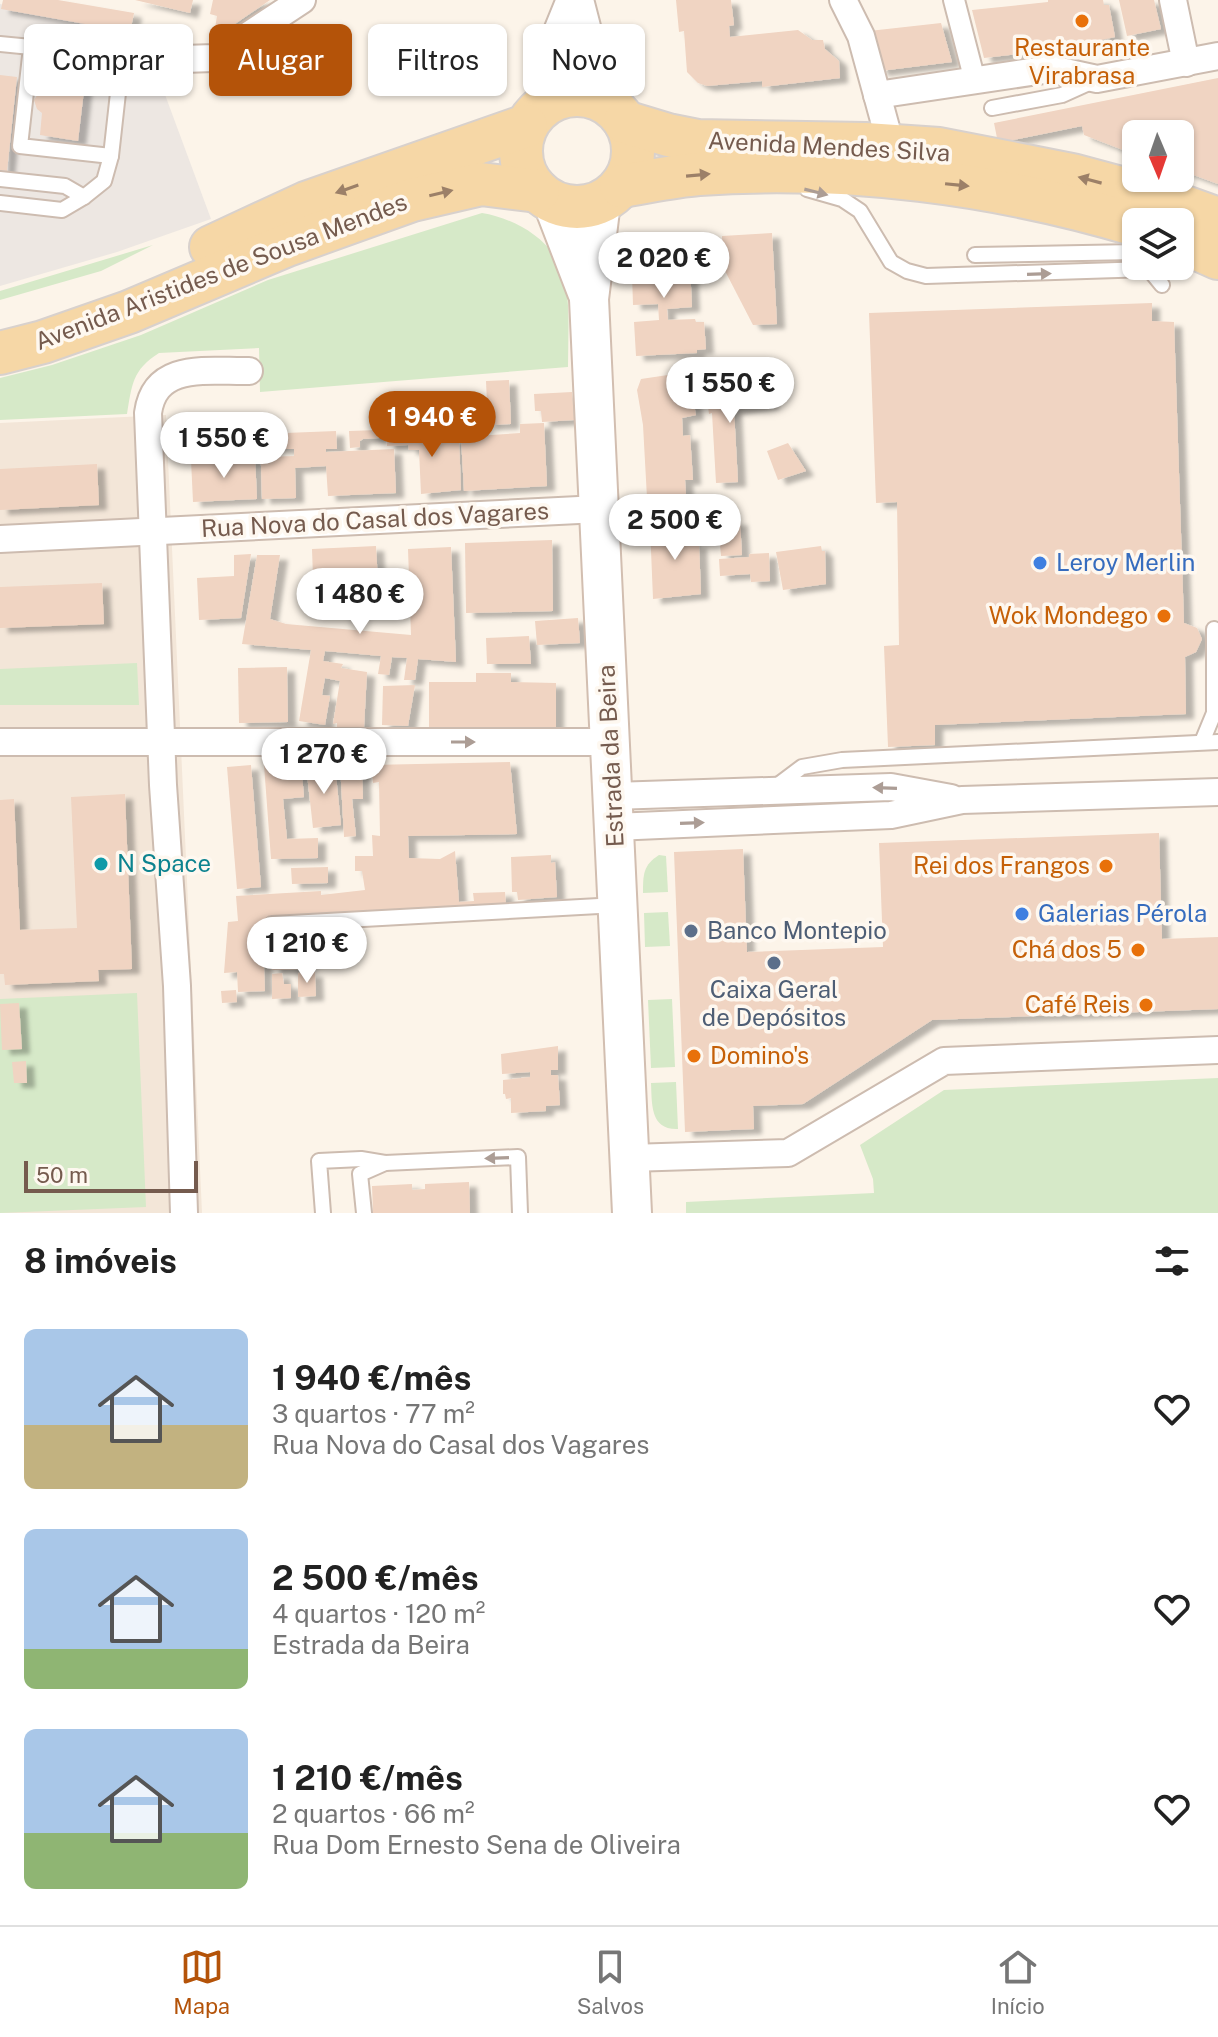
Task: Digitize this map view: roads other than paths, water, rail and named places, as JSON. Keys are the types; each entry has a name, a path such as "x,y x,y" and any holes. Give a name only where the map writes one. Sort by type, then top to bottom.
{"main road":[{"path":"536,115 558,98 573,95 588,96 614,111"},
{"name":"Avenida Mendes Silva","path":"614,111 668,135 698,141 939,149 1072,175 1165,200 1218,219"},
{"name":"Estrada da Beira","path":"614,111 632,138 633,155 629,171 611,194 589,299 632,1213"},
{"name":"Estrada da Beira","path":"536,115 521,142 521,160 527,177 545,196 589,299"},
{"name":"Avenida Aristides de Sousa Mendes","path":"0,324 72,304 145,277 306,203 536,115"},
{"name":"Avenida Mendes Silva","path":"611,194 697,174 882,176 971,186 1056,203 1122,221"},
{"name":"Avenida Aristides de Sousa Mendes","path":"0,353 43,342 129,312 287,245 412,200 481,184 545,196"},
{"path":"545,196 576,206 611,194"},
{"path":"1194,248 1218,260"}],"street":[{"path":"193,59 214,58 302,0"},
{"path":"843,0 861,36 891,146"},
{"path":"954,0 975,81"},
{"path":"1173,0 1186,63"},
{"path":"567,4 614,111"},
{"path":"536,115 567,4"},
{"path":"877,95 1051,69 1097,79 1218,56"},
{"path":"184,1213 177,986 161,743 148,413 150,397 167,378 179,374 249,371"},
{"name":"Rua Nova do Casal dos Vagares","path":"0,539 599,509"},
{"path":"0,742 610,742"},
{"path":"613,811 769,791 891,787 962,800"},
{"path":"613,811 891,815 962,800 1211,791"},
{"path":"630,1158 788,1153 944,1061 1218,1050"}],"lane":[{"path":"0,44 24,46"},
{"path":"992,108 1062,95 1097,79"},
{"path":"26,96 20,146 111,156"},
{"path":"0,203 62,210 104,181 111,156 118,96"},
{"path":"741,173 842,199 860,211 891,262 907,271 926,276 967,277 1149,269 1162,285"},
{"path":"0,179 65,186 84,197"},
{"path":"975,255 1122,252"},
{"path":"1194,257 1218,260"},
{"path":"1202,742 1214,713 1214,629"},
{"path":"769,791 802,767 842,760 1218,742"},
{"path":"272,924 618,905"},
{"path":"323,1213 319,1161 361,1159 385,1163 518,1157 520,1213"},
{"path":"364,1213 360,1174 385,1163"}],"place":[{"name":"Restaurante Virabrasa","path":"1082,21"},
{"name":"Leroy Merlin","path":"1040,563"},
{"name":"Wok Mondego","path":"1164,616"},
{"name":"N Space","path":"101,864"},
{"name":"Rei dos Frangos","path":"1106,866"},
{"name":"Galerias Pérola","path":"1022,914"},
{"name":"Banco Montepio","path":"691,931"},
{"name":"Chá dos 5","path":"1138,950"},
{"name":"Caixa Geral de Depósitos","path":"774,963"},
{"name":"Café Reis","path":"1146,1005"},
{"name":"Domino's","path":"694,1056"}]}
